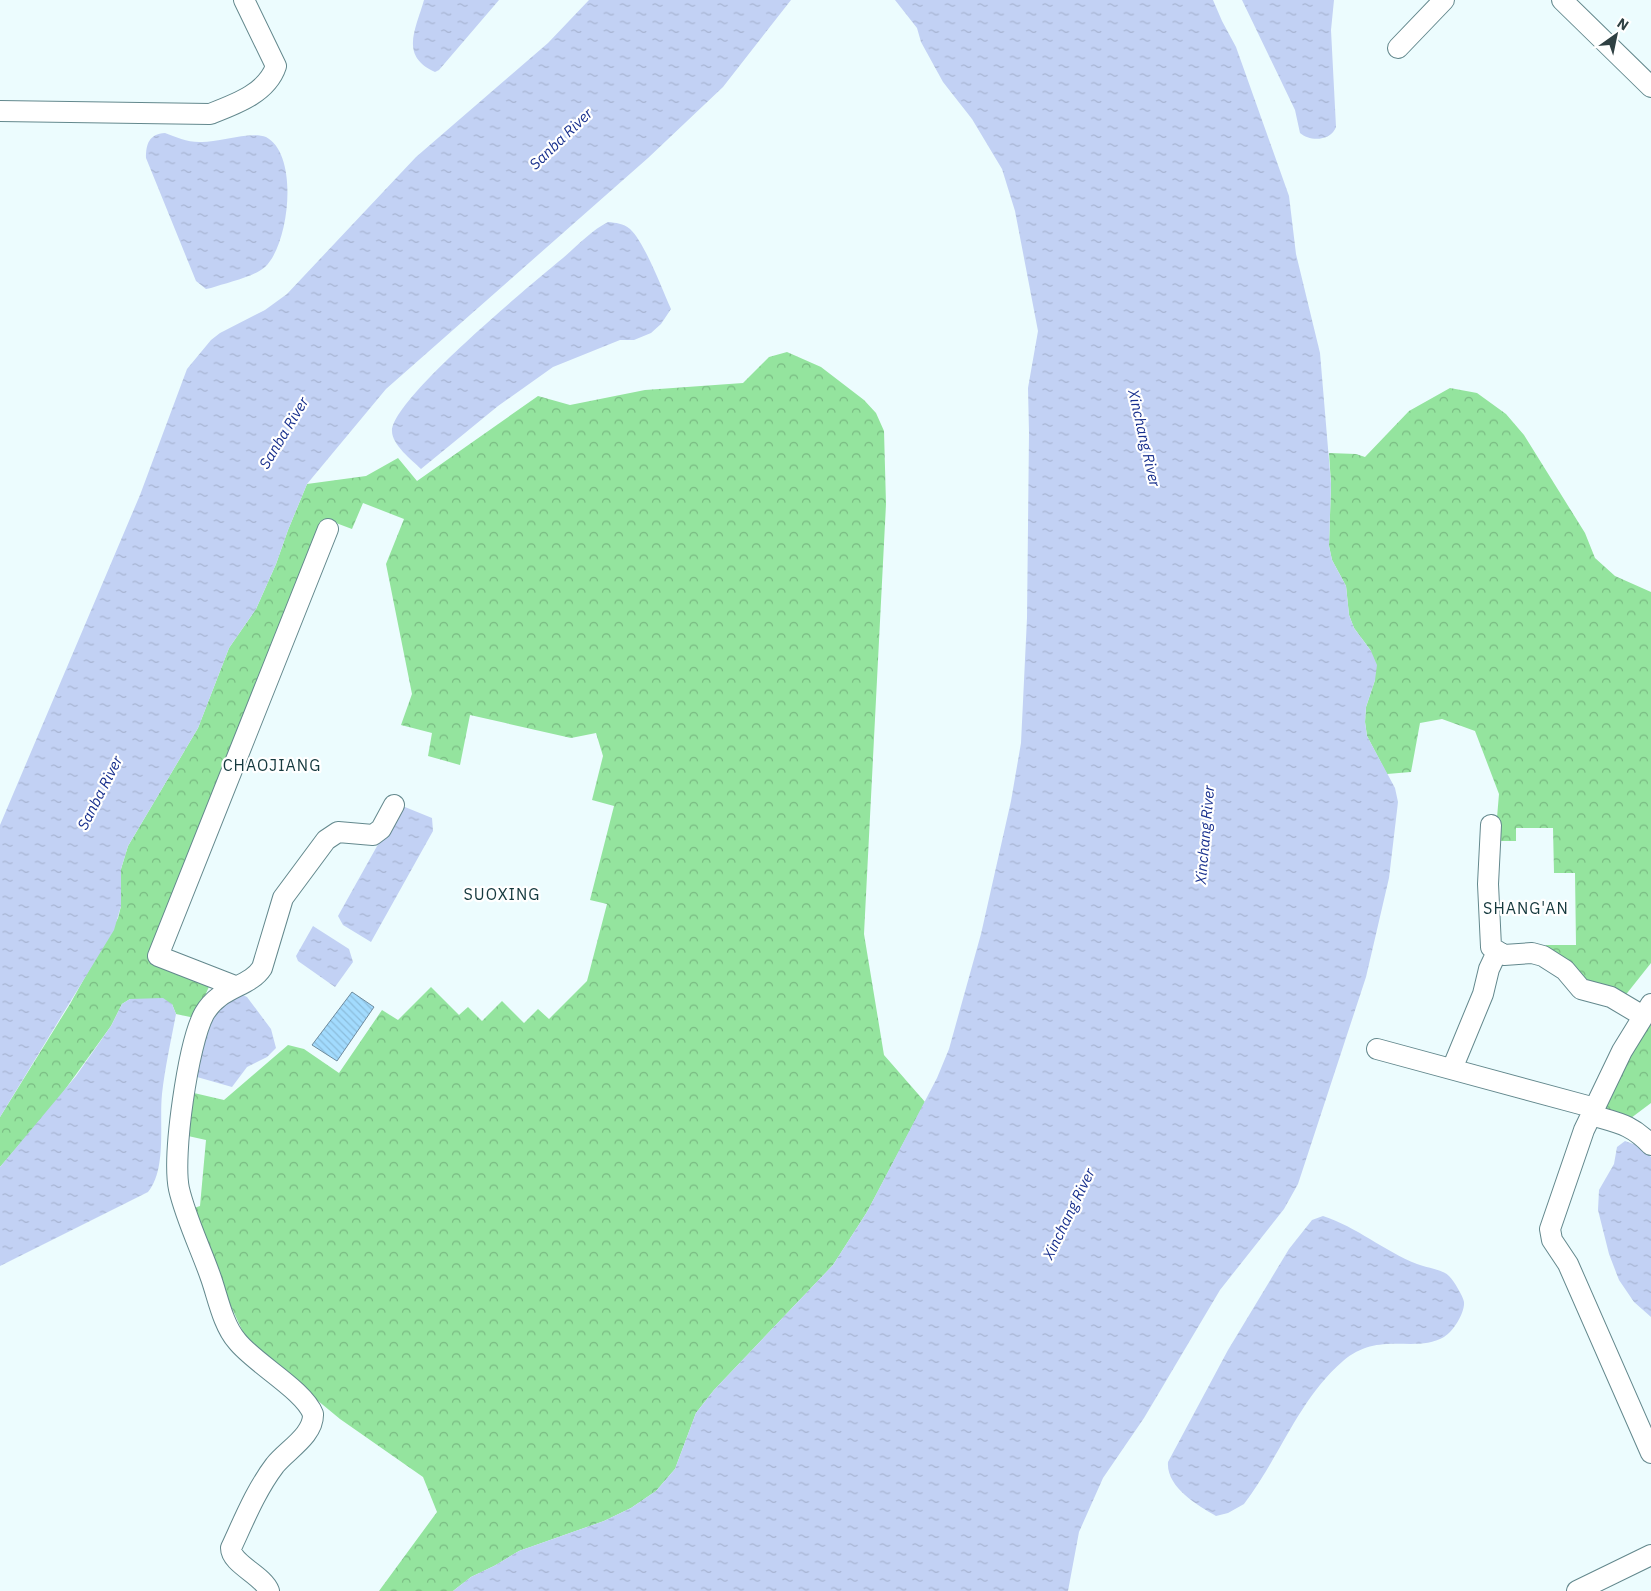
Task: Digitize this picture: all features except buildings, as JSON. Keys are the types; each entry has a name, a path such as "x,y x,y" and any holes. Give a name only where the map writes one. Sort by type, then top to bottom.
{"street":[{"path":"0,111 210,114 223,109 261,89 270,79 276,66 244,0"},
{"path":"1398,48 1444,0"},
{"path":"1562,0 1651,87"},
{"path":"235,986 158,956 328,528"},
{"path":"269,1591 261,1580 234,1557 231,1548 256,1495 275,1465 307,1432 312,1424 313,1414 301,1397 234,1337 185,1208 177,1176 179,1136 190,1056 204,1016 219,995 256,975 262,968 283,898 326,840 338,832 373,836 381,829 394,805"},
{"path":"1491,825 1488,884 1489,940 1491,947 1497,952 1504,954 1532,953 1543,956 1566,970 1581,989 1647,1010 1622,1050 1593,1112 1553,1216 1550,1236 1568,1264 1651,1453"},
{"path":"1452,1068 1483,994 1489,969 1497,952"},
{"path":"1377,1049 1452,1068 1593,1112 1637,1131 1651,1145"},
{"path":"1577,1591 1651,1555"}],"green space":[{"path":"787,352 821,367 864,400 876,413 884,431 886,504 864,934 884,1055 925,1102 867,1212 833,1265 714,1390 696,1413 675,1469 656,1491 631,1508 604,1521 519,1551 471,1577 453,1591 379,1591 437,1512 423,1477 340,1419 248,1343 223,1289 194,1208 200,1206 206,1140 188,1136 194,1093 224,1100 288,1045 304,1049 339,1073 382,1010 398,1020 431,987 459,1015 468,1007 482,1021 502,1001 524,1023 538,1009 549,1019 587,981 607,904 590,900 614,806 592,800 603,756 596,733 571,738 470,715 460,765 428,756 432,733 401,725 412,694 386,564 404,519 363,503 352,529 328,520 152,956 212,980 195,1018 176,1014 172,1004 130,999 122,1004 111,1026 56,1102 0,1167 0,1117 70,1004 118,918 121,906 121,869 128,846 198,728 229,648 256,609 276,564 307,484 366,476 398,458 417,481 538,396 570,405 645,390 743,383 769,357"},
{"path":"1450,388 1477,393 1506,414 1524,435 1585,533 1595,558 1615,576 1651,592 1651,963 1624,997 1587,985 1545,945 1576,945 1575,873 1554,873 1553,828 1516,828 1516,841 1495,841 1499,794 1475,731 1442,719 1420,723 1411,772 1387,774 1367,736 1365,722 1366,707 1375,680 1371,651 1354,628 1349,615 1346,586 1332,560 1329,546 1331,484 1329,453 1356,454 1365,457 1409,411"},
{"path":"1651,1018 1651,1103 1627,1121 1600,1110"}],"water":[{"path":"424,0 499,0 439,70 435,72 424,66 417,58 414,50 414,31"},
{"name":"Sanba River","path":"589,0 791,0 723,87 648,158 386,389 307,484 276,564 256,609 229,648 198,728 128,846 121,869 121,906 114,930 0,1117 0,825 140,495 187,369 211,340 220,333 265,310 287,294 416,157 548,43"},
{"name":"Xinchang River","path":"895,0 1213,0 1236,47 1289,196 1296,254 1320,353 1331,484 1329,546 1332,560 1346,586 1349,615 1354,628 1371,651 1377,665 1375,680 1366,707 1365,722 1367,736 1395,788 1398,802 1389,878 1366,977 1298,1184 1284,1209 1220,1290 1144,1418 1103,1478 1079,1532 1068,1591 453,1591 471,1577 519,1551 604,1521 631,1508 656,1491 675,1469 696,1413 714,1390 833,1265 867,1212 937,1078 949,1049 981,934 1011,801 1021,743 1027,618 1028,388 1038,331 1015,211 1002,169 972,119 943,82 921,42 917,28"},
{"path":"1242,0 1334,0 1331,30 1336,127 1330,135 1314,139 1300,133 1295,110"},
{"path":"165,133 192,142 209,142 260,135 266,137 277,147 284,162 287,180 285,221 273,256 260,271 206,289 196,281 146,158 148,144 152,138 155,135"},
{"path":"608,222 622,224 630,229 647,255 671,309 661,324 651,333 634,340 620,340 553,367 498,406 421,469 395,442 392,431 398,415 438,369 496,315 585,238"},
{"path":"400,805 432,818 433,831 371,942 343,925 338,916"},
{"path":"313,926 349,949 353,962 335,987 298,961 296,956"},
{"path":"241,994 247,997 271,1029 276,1048 267,1057 247,1067 232,1087 197,1077 196,1074 212,1014 217,1006"},
{"path":"163,998 172,1004 176,1014 163,1084 160,1159 154,1182 148,1192 0,1266 0,1167 76,1076 111,1026 122,1004 130,999"},
{"path":"1625,1141 1639,1146 1651,1157 1651,1317 1634,1302 1619,1280 1609,1254 1598,1210 1599,1190 1614,1164 1617,1147"},
{"path":"1323,1216 1347,1226 1405,1259 1438,1270 1449,1276 1462,1296 1464,1302 1463,1311 1455,1327 1447,1335 1433,1342 1421,1344 1383,1344 1356,1352 1343,1361 1327,1376 1301,1411 1257,1486 1244,1504 1228,1513 1216,1516 1192,1501 1177,1487 1169,1471 1168,1462 1228,1350 1289,1249 1312,1220"}],"district":[{"name":"CHAOJIANG","path":"272,765"},
{"name":"SUOXING","path":"502,894"},
{"name":"SHANG'AN","path":"1526,908"}]}
